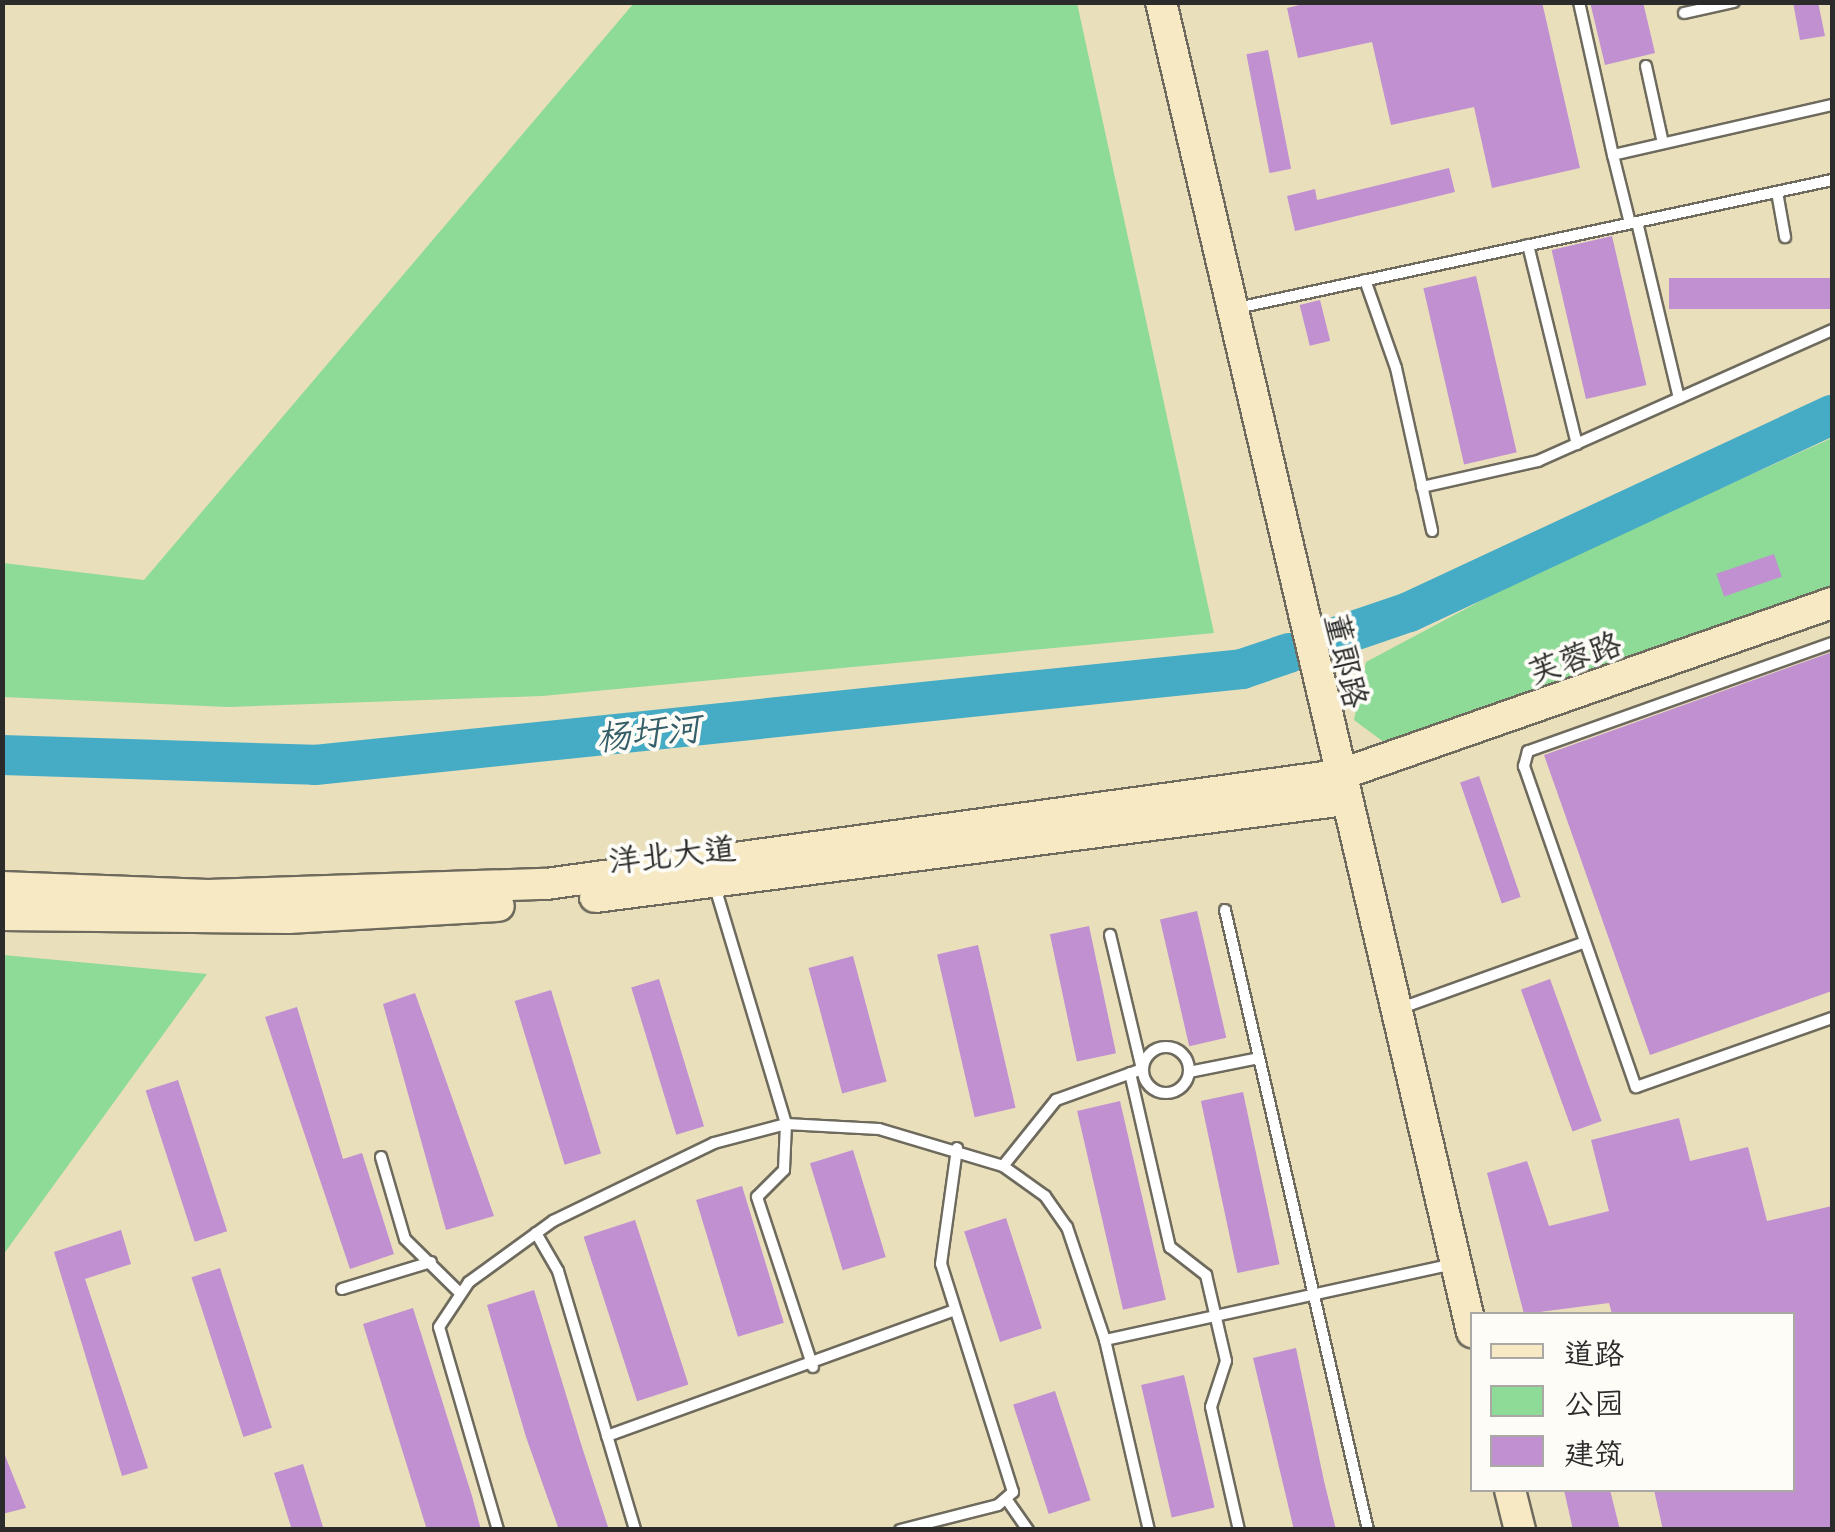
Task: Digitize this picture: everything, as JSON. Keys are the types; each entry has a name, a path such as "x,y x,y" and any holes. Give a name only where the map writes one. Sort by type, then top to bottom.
{"street":[{"name":"董郎路","path":"1160,2 1470,1324"},
{"name":"芙蓉路","path":"1342,788 1832,603"},
{"name":"洋北大道","path":"2,915 288,918 711,873 1342,788"},
{"name":"洋北大道","path":"2,887 405,892 711,873"},
{"path":"1510,1492 1520,1530"}],"lane":[{"path":"1579,2 1613,154 1679,398"},
{"path":"1684,13 1734,2"},
{"path":"1646,66 1663,144"},
{"path":"1613,154 1832,105"},
{"path":"1234,308 1832,180"},
{"path":"1777,192 1785,237"},
{"path":"1528,245 1577,444"},
{"path":"1365,280 1432,530"},
{"path":"1422,487 1577,444 1832,330"},
{"path":"1832,644 1528,751 1524,766 1636,1087 1832,1018"},
{"path":"711,873 786,1124 784,1170 758,1197 813,1367"},
{"path":"1226,910 1368,1530"},
{"path":"1110,935 1142,1069 1166,1093 1188,1072 1260,1058"},
{"path":"1395,1010 1583,943"},
{"path":"1003,1166 1056,1100 1142,1069 1154,1050 1169,1047 1188,1072"},
{"path":"1130,1073 1170,1247 1201,1266 1216,1319 1228,1372 1211,1407 1239,1530"},
{"path":"498,1530 440,1340 460,1292 536,1233 714,1143 786,1124 878,1129 957,1148 1003,1166 1045,1196 1067,1227 1105,1340 1149,1530"},
{"path":"957,1148 940,1229 953,1311 1013,1481 1007,1500"},
{"path":"381,1158 405,1239 460,1292"},
{"path":"536,1233 558,1271 635,1530"},
{"path":"342,1289 432,1262"},
{"path":"1105,1340 1456,1264"},
{"path":"607,1436 813,1367 953,1311"},
{"path":"900,1530 1007,1500"},
{"path":"1007,1500 1028,1530"}],"green space":[{"path":"634,3 1077,3 1214,633 542,696 228,707 3,697 3,563 144,580"},
{"path":"1832,438 1832,590 1385,743 1354,720 1366,662 1535,572"},
{"path":"2,955 207,974 3,1255"}],"building":[{"path":"1312,2 1542,2 1580,168 1492,188 1474,107 1391,125 1372,42 1298,58 1287,8"},
{"path":"1590,2 1643,2 1655,53 1605,65"},
{"path":"1793,2 1818,2 1825,36 1800,40"},
{"path":"1268,50 1291,169 1269,173 1246,54"},
{"path":"1449,168 1455,192 1295,231 1287,196 1315,189 1317,200"},
{"path":"1612,236 1646,385 1586,399 1552,250"},
{"path":"1476,276 1517,452 1464,465 1423,288"},
{"path":"1669,278 1832,278 1832,309 1669,309"},
{"path":"1320,300 1330,341 1310,346 1300,305"},
{"path":"1774,554 1782,577 1724,597 1716,574"},
{"path":"1832,652 1832,991 1650,1055 1544,755"},
{"path":"1479,776 1521,897 1502,904 1460,783"},
{"path":"1197,911 1226,1038 1189,1046 1160,920"},
{"path":"1089,926 1116,1053 1077,1061 1050,934"},
{"path":"978,945 1016,1108 975,1117 937,954"},
{"path":"853,956 887,1082 842,1093 809,968"},
{"path":"659,979 704,1126 676,1135 631,987"},
{"path":"1550,979 1602,1121 1573,1131 1521,990"},
{"path":"551,990 601,1154 565,1165 515,1001"},
{"path":"415,993 494,1216 446,1230 383,1004"},
{"path":"297,1007 343,1159 362,1153 394,1254 350,1269 265,1017"},
{"path":"178,1080 227,1231 195,1242 146,1091"},
{"path":"1243,1092 1280,1264 1238,1273 1201,1101"},
{"path":"1120,1101 1166,1300 1123,1310 1077,1111"},
{"path":"1679,1118 1690,1161 1748,1147 1767,1221 1832,1206 1832,1530 1663,1530 1654,1492 1795,1492 1795,1312 1611,1312 1609,1303 1523,1312 1487,1173 1527,1161 1549,1226 1609,1211 1591,1140"},
{"path":"853,1150 886,1257 843,1270 810,1163"},
{"path":"742,1186 784,1323 738,1337 696,1200"},
{"path":"1006,1218 1042,1328 1000,1342 964,1232"},
{"path":"635,1220 688,1385 637,1401 584,1237"},
{"path":"121,1230 131,1264 85,1279 148,1468 122,1476 54,1252"},
{"path":"220,1268 272,1428 243,1437 191,1277"},
{"path":"534,1290 609,1530 559,1530 526,1437 487,1305"},
{"path":"413,1308 481,1530 427,1530 363,1324"},
{"path":"1296,1348 1336,1530 1294,1530 1253,1358"},
{"path":"1184,1375 1215,1508 1172,1517 1141,1385"},
{"path":"1055,1391 1091,1500 1049,1514 1013,1405"},
{"path":"2,1448 26,1508 2,1514"},
{"path":"303,1464 324,1530 292,1530 274,1473"},
{"path":"1564,1492 1610,1492 1620,1530 1573,1530"}],"waterway":[{"path":"1327,640 1409,612 1832,415"},
{"name":"杨圩河","path":"2,755 315,765 1242,669 1289,653"}]}
